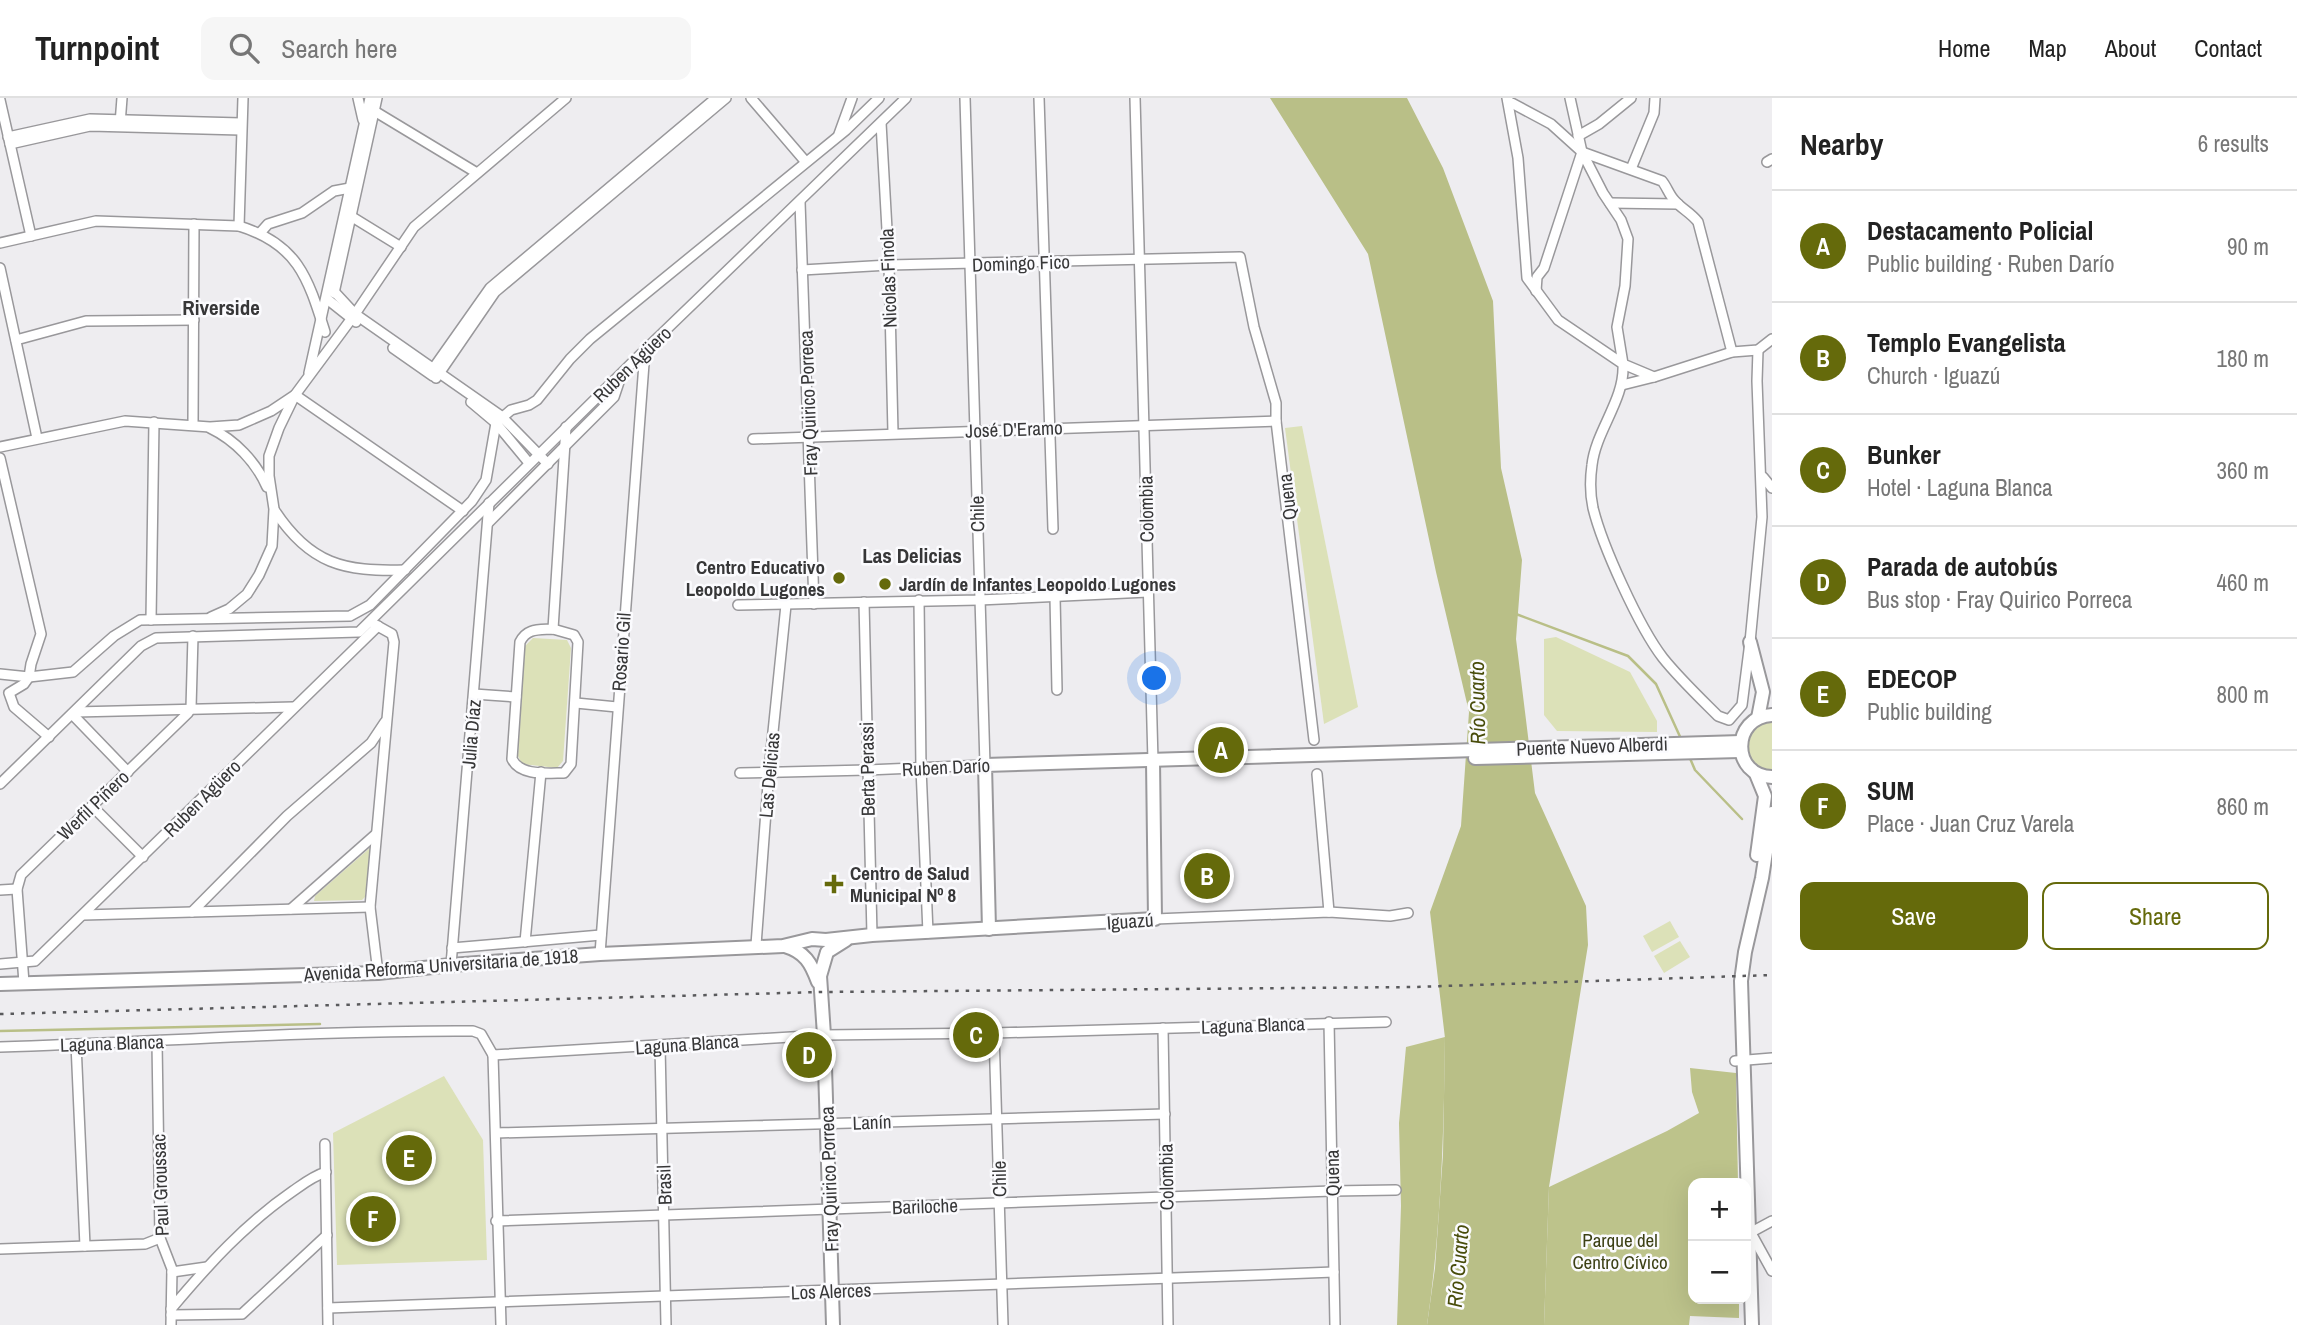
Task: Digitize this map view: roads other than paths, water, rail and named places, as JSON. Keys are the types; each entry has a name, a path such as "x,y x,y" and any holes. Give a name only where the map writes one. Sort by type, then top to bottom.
{"main road":[{"path":"1750,642 1772,687"},
{"path":"1750,642 1763,692 1758,718"},
{"path":"1745,1178 1736,982 1738,954 1754,879 1765,796 1756,774 1748,767 1741,747 1750,724 1758,718 1772,715"},
{"name":"Puente Nuevo Alberdi","path":"1359,757 1741,747"},
{"name":"Ruben Darío","path":"985,765 1359,757"},
{"name":"Colombia","path":"1153,761 1155,919"},
{"name":"Chile","path":"985,765 989,929"},
{"path":"1756,774 1772,778"},
{"path":"1743,1178 1740,1060 1742,966 1762,878 1772,813"},
{"name":"Iguazú","path":"816,952 852,937 872,935 1155,919"},
{"path":"756,945 783,946 816,952"},
{"name":"Avenida Reforma Universitaria de 1918","path":"0,984 378,973 451,965 756,945"},
{"name":"Fray Quirico Porreca","path":"816,952 822,992 834,1325"},
{"path":"1748,1241 1752,1325"},
{"path":"1745,1304 1745,1325"}],"street":[{"path":"120,123 122,98"},
{"path":"239,226 243,98"},
{"path":"349,215 350,188 367,125 358,98"},
{"path":"308,378 349,215 370,106 377,98"},
{"path":"550,98 564,100"},
{"path":"434,373 490,288 716,98"},
{"path":"434,373 495,292 726,98"},
{"path":"751,98 805,162"},
{"path":"839,134 852,98"},
{"path":"498,420 537,400 570,359 590,340 880,98"},
{"name":"Ruben Agüero","path":"23,964 36,961 83,915 293,706 489,502 906,98"},
{"name":"Chile","path":"965,98 985,765"},
{"path":"1039,98 1053,529"},
{"name":"Colombia","path":"1135,98 1153,761"},
{"path":"1570,98 1582,152 1621,220 1628,239 1625,286 1617,327 1623,364 1622,385 1592,463 1591,495 1594,510 1611,557 1644,628 1671,666 1718,716 1729,720 1742,705 1762,517 1758,350"},
{"path":"1578,136 1599,124 1630,98"},
{"path":"1631,169 1654,113 1655,98"},
{"path":"1508,99 1551,124 1582,152 1661,181 1678,204 1689,211 1698,222 1732,352"},
{"path":"1508,99 1518,158 1525,272 1536,293 1558,320 1623,364 1654,377"},
{"path":"0,100 31,236"},
{"path":"206,619 229,609 247,594 272,546 274,509 269,476 270,456 273,441 295,395 414,226 564,100"},
{"path":"370,106 477,173"},
{"path":"9,141 120,123 241,126"},
{"name":"Nicolas Finola","path":"881,123 889,265 893,433"},
{"path":"1536,293 1536,277 1544,268 1582,152"},
{"path":"260,233 268,224 302,213 334,191 350,188"},
{"name":"Fray Quirico Porreca","path":"800,202 814,604"},
{"path":"1609,203 1678,204"},
{"path":"349,215 401,247"},
{"path":"0,243 96,221 239,226 260,233 298,264 313,292 325,332"},
{"path":"193,425 194,224"},
{"name":"Domingo Fico","path":"802,270 889,265 1240,257"},
{"name":"Quena","path":"1240,257 1254,327 1276,403 1314,740"},
{"path":"0,268 37,439"},
{"path":"332,289 353,316"},
{"path":"329,301 498,420 548,464"},
{"path":"317,366 329,301"},
{"path":"16,340 86,321 194,320"},
{"path":"1622,385 1732,352 1758,350 1772,339"},
{"name":"Rosario Gil","path":"600,954 645,350"},
{"path":"488,523 614,397 622,372"},
{"path":"295,395 463,511"},
{"path":"0,447 105,423 125,421 206,426 239,425 271,411 295,395"},
{"path":"498,420 529,463"},
{"path":"0,674 29,677 73,672 127,626 140,620 350,616 370,605 463,511 482,488 498,420"},
{"name":"José D'Eramo","path":"753,439 1276,421"},
{"path":"151,620 154,422"},
{"path":"206,426 242,450 261,473 272,498"},
{"path":"553,629 566,427"},
{"path":"0,458 41,634 29,677 24,684 9,693 10,701 49,737"},
{"path":"1763,477 1772,488"},
{"name":"Julia Díaz","path":"451,965 489,502"},
{"path":"1762,517 1772,506"},
{"path":"274,509 301,544 330,561 357,570 405,570"},
{"path":"738,605 979,600 1148,592"},
{"path":"1055,597 1057,690"},
{"path":"919,600 921,768 928,933"},
{"name":"Berta Perassi","path":"864,602 872,935"},
{"name":"Las Delicias","path":"756,945 769,771 786,605"},
{"path":"373,624 393,634 394,642 370,907 378,973"},
{"name":"Ruben Agüero","path":"193,636 359,632 373,624"},
{"path":"553,629 574,635 578,642 576,703 569,770 564,773 541,772 521,769 515,765 512,759 516,697 520,642 524,634 533,630 553,629"},
{"path":"0,784 149,641 156,638 193,636 191,708"},
{"path":"474,694 516,697"},
{"path":"576,703 617,706"},
{"path":"73,713 293,706"},
{"name":"Werfil Piñero","path":"17,890 21,875 191,708"},
{"path":"73,713 128,772"},
{"path":"192,912 286,816 371,743 386,720"},
{"name":"Ruben Darío","path":"740,773 985,765"},
{"path":"525,942 541,772"},
{"path":"1317,774 1329,912"},
{"path":"92,806 143,856"},
{"path":"291,909 376,834"},
{"path":"0,890 17,890 24,983"},
{"path":"83,915 370,907"},
{"name":"Iguazú","path":"1155,919 1329,912 1390,916 1408,913"},
{"path":"452,948 601,935"},
{"path":"0,964 23,964"},
{"name":"Quena","path":"1329,1022 1335,1325"},
{"name":"Laguna Blanca","path":"0,1047 387,1031 473,1031 481,1034 494,1055 824,1035 1386,1022"},
{"name":"Colombia","path":"1163,1028 1168,1325"},
{"name":"Chile","path":"994,1033 1003,1325"},
{"name":"Paul Groussac","path":"157,1042 160,1238 170,1260 172,1272 171,1316"},
{"path":"76,1044 85,1246"},
{"name":"Brasil","path":"660,1046 666,1325"},
{"path":"494,1055 496,1221 501,1325"},
{"path":"1740,1060 1772,1058"},
{"name":"Lanín","path":"496,1133 1165,1114"},
{"path":"325,1144 328,1325"},
{"path":"171,1316 207,1267 233,1239 267,1210 317,1175 326,1172"},
{"name":"Bariloche","path":"496,1221 1396,1190"},
{"path":"1751,1232 1772,1221"},
{"path":"171,1316 242,1314 327,1235"},
{"path":"0,1249 145,1244 160,1238"},
{"path":"1751,1238 1772,1271"},
{"path":"172,1272 207,1267"},
{"name":"Los Alerces","path":"328,1308 1334,1272"},
{"path":"242,1314 242,1325"}],"water":[{"name":"Río Cuarto","path":"1270,98 1407,98 1443,168 1493,301 1501,468 1522,560 1516,639 1535,793 1586,906 1588,945 1549,1187 1544,1325 1427,1325 1435,1268 1443,1154 1445,1038 1430,912 1461,826 1469,712 1368,254"}],"waterway":[{"path":"1516,614 1628,656 1656,684 1682,741"},
{"path":"1689,756 1695,770 1742,819"},
{"path":"0,1031 320,1024"}],"railway":[{"path":"0,1014 822,992 1415,987 1772,975"}],"place":[{"name":"Centro Educativo Leopoldo Lugones","path":"839,578"},
{"name":"Jardín de Infantes Leopoldo Lugones","path":"885,584"},
{"name":"Destacamento Policial","path":"1221,750"},
{"name":"Templo Evangelista","path":"1207,876"},
{"name":"Centro de Salud Municipal Nº 8","path":"834,884"},
{"name":"Bunker","path":"976,1035"},
{"name":"Parada de autobús","path":"809,1055"},
{"name":"EDECOP","path":"409,1158"},
{"name":"SUM","path":"373,1219"}],"district":[{"name":"Riverside","path":"221,307"},
{"name":"Las Delicias","path":"912,555"}],"park label":[{"name":"Parque del Centro Cívico","path":"1620,1251"}]}
